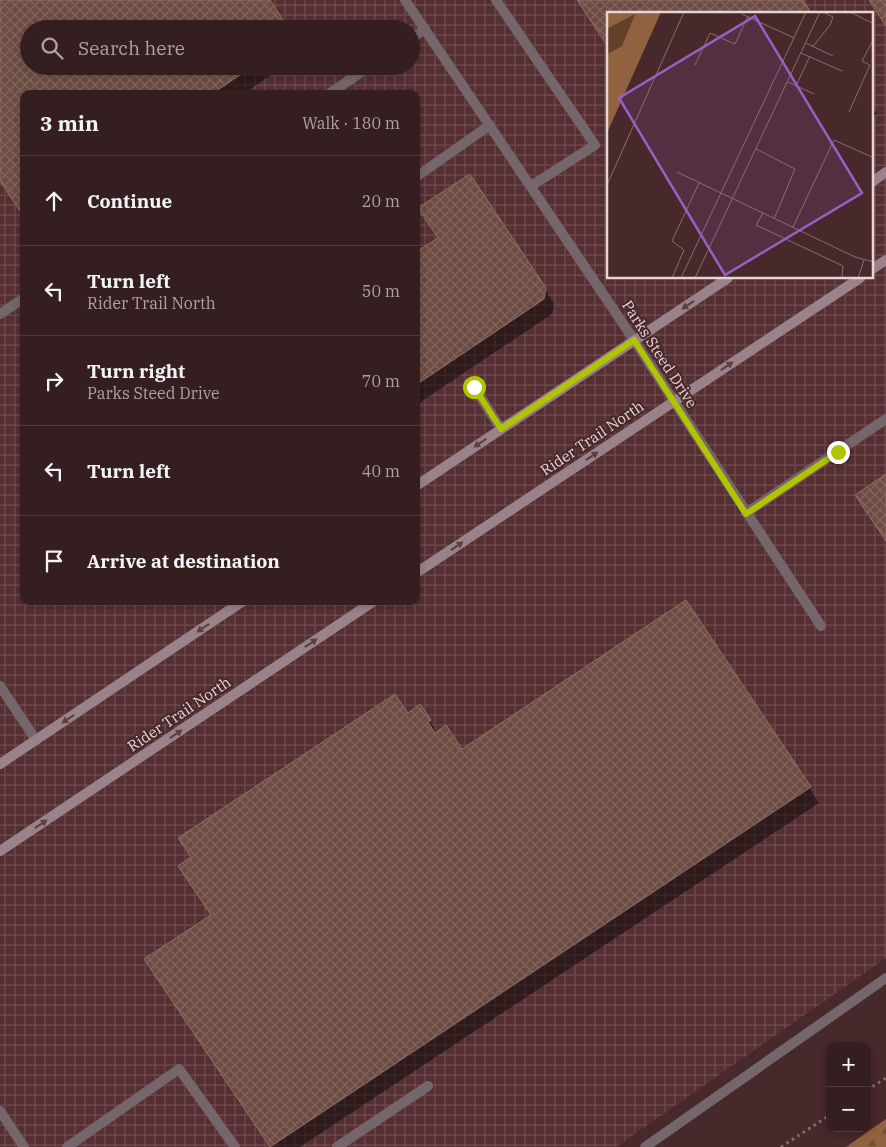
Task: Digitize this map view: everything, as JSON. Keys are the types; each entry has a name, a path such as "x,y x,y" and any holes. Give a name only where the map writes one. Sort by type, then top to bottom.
{"street":[{"name":"Parks Steed Drive","path":"406,0 419,20"},
{"path":"496,0 594,145 531,186"},
{"name":"Parks Steed Drive","path":"420,21 634,340 821,626"},
{"path":"420,33 425,29"},
{"path":"335,90 357,75"},
{"path":"420,175 490,126"},
{"path":"874,181 886,172"},
{"path":"874,268 886,260"},
{"path":"420,483 726,279"},
{"name":"Rider Trail North","path":"420,570 858,279"},
{"path":"0,314 20,301"},
{"path":"474,387 501,429"},
{"path":"746,514 886,419"},
{"path":"0,764 237,605"},
{"name":"Rider Trail North","path":"0,851 368,605"},
{"path":"0,686 3,699 36,740"},
{"path":"645,1147 886,978"},
{"path":"67,1147 179,1068 235,1147"},
{"path":"337,1147 428,1086"},
{"path":"0,1111 24,1147"}],"path":[{"path":"871,1087 886,1078"},
{"path":"781,1147 826,1118"}],"shaded area":[{"path":"0,0 886,0 886,958 616,1147 0,1147"}],"green space":[{"path":"886,1119 886,1147 846,1147 867,1132 871,1132 871,1130"}],"building":[{"path":"0,0 270,0 283,20 20,20 20,75 240,75 218,90 20,90 20,211 0,181"},
{"path":"577,0 803,0 811,12 607,12 607,45"},
{"path":"869,0 886,0 886,26"},
{"path":"470,174 546,288 544,299 420,382 420,249 438,238 420,211 420,207"},
{"path":"886,474 886,541 855,495"},
{"path":"686,600 811,787 270,1147 144,959 211,915 178,866 191,857 178,838 395,694 408,713 420,704 431,720 428,722 435,733 446,725 462,749"}],"route":[{"path":"474,387 501,429 634,340 746,514 838,452"}]}
